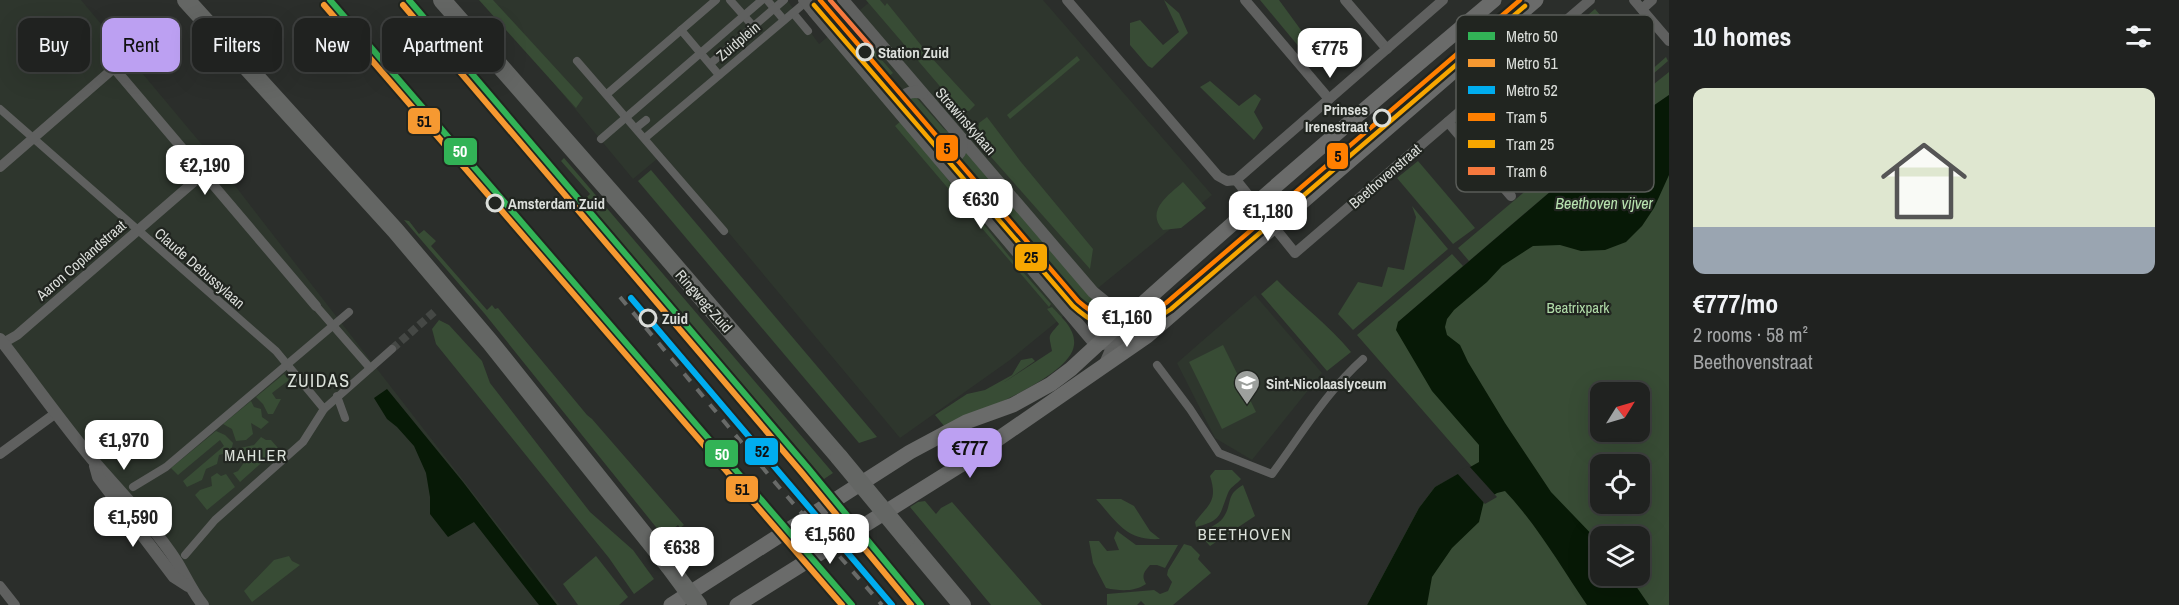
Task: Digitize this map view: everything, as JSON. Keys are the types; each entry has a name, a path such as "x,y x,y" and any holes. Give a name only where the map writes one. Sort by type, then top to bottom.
{"highway":[{"path":"186,0 351,179 439,282 574,446 698,605"},
{"name":"Ringweg-Zuid","path":"442,0 839,457 962,605"}],"main road":[{"path":"1476,15 1494,0"},
{"path":"1519,15 1536,0"},
{"path":"671,605 910,452 966,422 1013,405 1051,384 1255,204 1456,32"},
{"path":"737,605 959,466 1147,336 1456,69"}],"street":[{"path":"606,94 716,0"},
{"path":"730,0 753,26"},
{"name":"Zuidplein","path":"601,139 762,0"},
{"path":"768,0 784,20"},
{"path":"710,64 783,0"},
{"name":"Strawinskylaan","path":"843,0 1093,292 1125,318"},
{"path":"1067,0 1218,176 1227,181 1236,180 1443,0"},
{"path":"1245,0 1329,99"},
{"path":"1345,0 1387,49"},
{"name":"Beethovenstraat","path":"1573,15 1590,0"},
{"path":"1634,0 1647,15"},
{"path":"1642,9 1652,0"},
{"path":"805,1 1096,345 1147,336"},
{"name":"Zuidplein","path":"647,140 805,1"},
{"path":"793,13 808,31"},
{"path":"1654,23 1669,41"},
{"name":"Zuidplein","path":"681,30 719,75"},
{"path":"578,61 724,231"},
{"path":"0,167 114,68 370,368"},
{"path":"895,105 913,91 922,93"},
{"name":"Claude Debussylaan","path":"0,109 276,351 324,409"},
{"name":"Beethovenstraat","path":"1273,226 1296,253 1456,115"},
{"path":"636,128 646,120"},
{"path":"1448,122 1456,131"},
{"path":"938,157 948,160 959,154 963,149 961,138"},
{"name":"Aaron Coplandstraat","path":"2,341 17,335 204,173"},
{"path":"1236,180 1273,226"},
{"path":"1508,192 1511,196"},
{"path":"133,487 166,467 349,312"},
{"path":"1104,366 1125,318"},
{"path":"2,341 93,459 98,477 174,577 189,586 203,605"},
{"path":"185,555 215,520 303,442 324,409 337,396 392,349"},
{"path":"1158,365 1219,453 1272,474 1333,391 1363,359"},
{"path":"337,396 345,418"},
{"path":"0,453 56,413"},
{"path":"0,586 15,605"}],"shaded area":[{"path":"0,0 81,0 102,25 102,72 141,72 219,165 560,605 204,605 0,339"},
{"path":"485,0 787,0 819,44 872,0 1043,0 1212,195 1010,360 900,438 663,154 633,179 504,23 504,18 500,18"},
{"name":"Sint-Nicolaaslyceum","path":"1255,295 1322,373 1252,460 1215,438 1177,363"}],"green space":[{"path":"479,0 493,0 583,98 576,108 504,28 504,18 495,18"},
{"path":"830,0 893,73 884,80 823,7"},
{"path":"866,0 880,0 885,6 887,3 929,55 975,105 969,111 952,110 956,105"},
{"path":"1164,0 1179,13 1188,33 1152,68 1130,45 1130,23 1140,20 1163,45 1179,32"},
{"path":"1260,0 1279,0 1317,52 1309,59"},
{"path":"1595,9 1600,15 1588,15"},
{"path":"1077,56 1080,60 1010,119 1007,115"},
{"path":"1666,57 1668,61 1654,73 1654,68"},
{"path":"1669,72 1669,95 1654,105 1654,84"},
{"path":"1210,81 1239,106 1255,94 1261,99 1254,112 1263,128 1254,140 1200,87"},
{"path":"914,95 944,129 956,137 1097,302 1100,309 1093,318 1087,317 1077,306 1065,299 904,112 902,101"},
{"name":"Beatrixpark","path":"1669,114 1669,605 1367,605 1419,508 1435,487 1472,467 1357,335 1452,254 1463,266 1398,322 1407,332 1575,192 1654,192 1654,126"},
{"path":"987,117 1093,249 1090,269 977,141 979,123"},
{"path":"901,121 1009,256 1051,304 1049,307 895,126"},
{"path":"564,158 833,473 824,479 595,212 596,210 586,198 590,194 561,161"},
{"path":"1418,161 1475,228 1453,244 1397,178"},
{"path":"651,170 877,437 859,443 638,181"},
{"path":"1183,182 1206,208 1181,228 1163,230 1158,223 1158,209 1161,203"},
{"path":"1524,192 1550,192 1469,261 1458,248"},
{"path":"1412,206 1448,249 1353,330 1338,314 1358,282 1382,287 1388,267 1404,270 1416,217"},
{"path":"404,220 409,221 419,234 424,230 436,241 431,246 487,310 492,305 495,309 498,308 587,415 684,525 680,528 678,525 672,530 679,538 685,534 683,531 685,528 703,550 684,562 484,313"},
{"path":"534,244 752,495 749,498 726,473 708,448 531,247 536,251"},
{"path":"1277,280 1351,352 1327,371 1261,294"},
{"path":"1052,307 1073,334 1074,345 1069,357 1039,382 945,427 935,415 967,394 985,390 1012,375 1021,360 1032,358 1035,361 1003,383 1052,351 1050,336 1059,324 1047,309"},
{"path":"439,320 449,325 482,361 490,383 590,512 633,550 654,579 634,594 609,558 436,344 432,329"},
{"path":"1223,345 1256,412 1222,429 1189,362"},
{"path":"284,374 289,380 272,393 276,399 281,399 273,414 268,414 256,397"},
{"path":"251,401 254,407 261,409 262,417 269,422 261,429 251,423 253,434 246,440 236,441 232,429 223,424"},
{"path":"216,431 225,435 233,443 231,452 219,455 217,464 206,469 202,480 187,487 183,481 224,446 220,440 178,475 171,468"},
{"path":"261,437 271,440 278,448 240,482 233,473 238,471 245,461 239,456 240,448 254,445"},
{"path":"1215,470 1232,470 1241,479 1229,491 1219,516 1211,522 1196,527 1195,522 1211,502 1213,491 1210,476"},
{"path":"217,473 221,476 226,474 235,487 207,510 195,495 200,490 212,486 211,477"},
{"path":"1243,485 1255,516 1210,546 1198,533 1221,520 1226,513 1231,496"},
{"path":"1096,499 1121,499 1134,506 1150,531 1160,539 1148,539 1130,533"},
{"path":"925,501 936,514 952,502 1042,605 991,605 910,507"},
{"path":"1117,531 1136,545 1178,545 1165,568 1157,565 1148,567 1143,576 1146,584 1127,590 1106,588 1093,563 1089,541 1099,541 1107,551 1119,550 1114,538"},
{"path":"1184,544 1191,546 1200,555 1198,559 1211,573 1173,605 1145,605 1141,601 1137,605 1107,605 1107,594 1154,590 1160,594 1168,591 1172,582 1167,575 1168,570"},
{"path":"289,556 292,561 300,565 252,602 244,591 274,560"},
{"path":"596,556 628,597 619,605 578,605 563,584"}],"water":[{"name":"Beethoven vijver","path":"1669,95 1669,175 1654,208 1642,226 1626,242 1605,250 1581,251 1560,245 1533,246 1502,266 1454,310 1447,319 1445,327 1447,335 1460,345 1505,423 1551,492 1590,533 1590,586 1636,586 1649,605 1587,605 1538,532 1505,491 1484,501 1479,522 1452,548 1432,577 1427,605 1367,605 1419,508 1435,487 1479,462 1479,445 1432,391 1396,330 1398,322 1550,192 1654,192 1654,105"},
{"path":"387,389 463,482 557,605 539,605 474,522 448,537 430,514 426,473 414,446 387,419 374,398"}],"pier":[{"path":"1469,466 1497,497 1485,504 1456,472"}],"tunnel":[{"path":"392,349 434,312"}],"railway":[{"path":"620,297 778,486 882,605"}],"metro line":[{"name":"50","path":"330,0 852,605"},
{"name":"50","path":"409,0 808,468 921,605"},
{"name":"51","path":"324,5 842,605"},
{"name":"51","path":"403,5 802,473 911,605"},
{"name":"52","path":"631,298 892,605"}],"tram line":[{"name":"5","path":"820,0 1078,301 1100,316 1121,321 1132,320 1166,303 1456,55"},
{"name":"6","path":"830,0 871,47"},
{"name":"5","path":"1502,15 1520,0"},
{"name":"25","path":"814,5 1073,306 1097,323 1121,329 1145,324 1171,309 1456,65"},
{"name":"25","path":"1514,15 1525,6"}],"place":[{"name":"Station Zuid","path":"865,52"},
{"name":"Prinses Irenestraat","path":"1382,118"},
{"name":"Amsterdam Zuid","path":"495,203"},
{"name":"Zuid","path":"648,318"},
{"name":"Sint-Nicolaaslyceum","path":"1247,406"}],"district":[{"name":"ZUIDAS","path":"319,380"},
{"name":"MAHLER","path":"256,455"},
{"name":"BEETHOVEN","path":"1245,534"}]}
